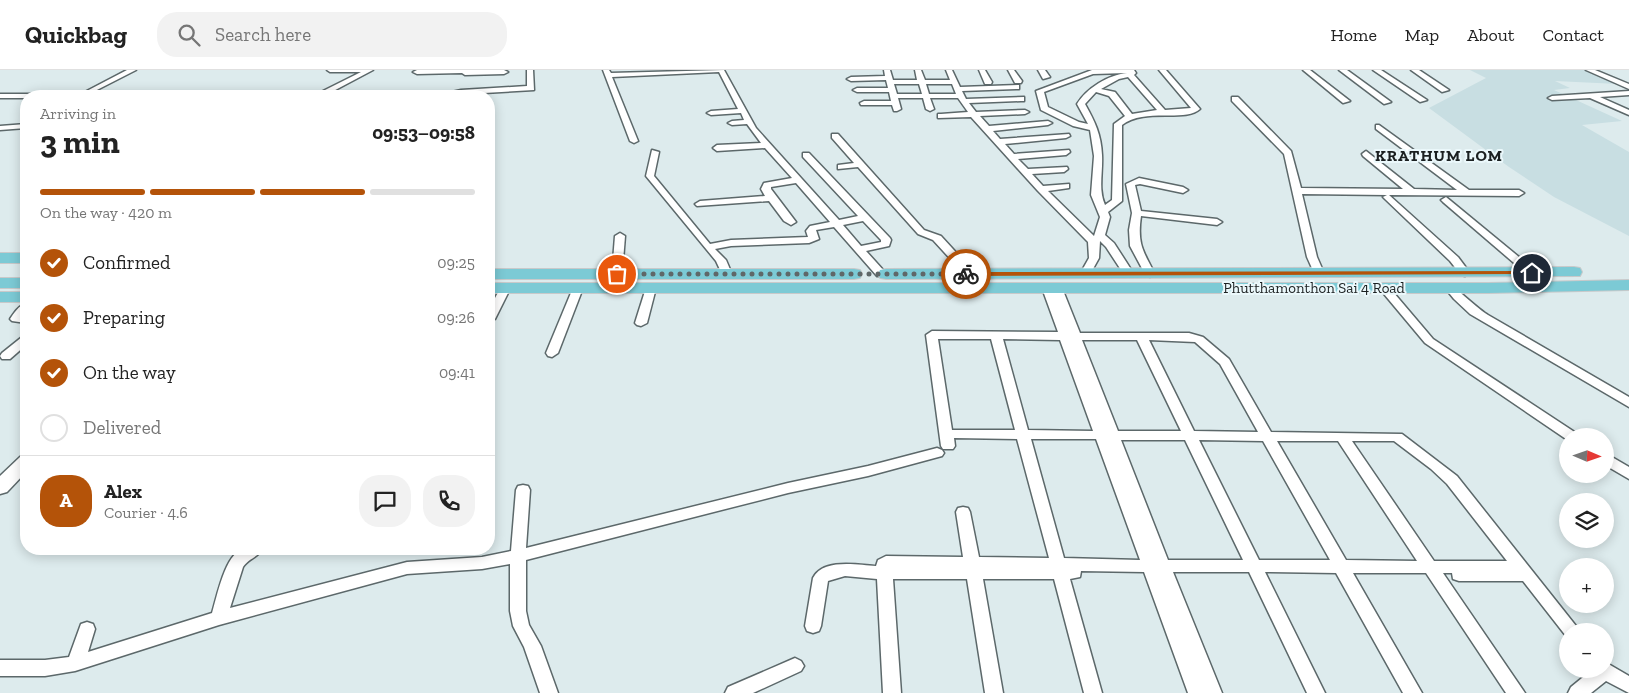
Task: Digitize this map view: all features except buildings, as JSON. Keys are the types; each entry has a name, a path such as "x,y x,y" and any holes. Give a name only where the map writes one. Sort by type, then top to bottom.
{"main road":[{"path":"0,258 20,258"},
{"path":"0,264 20,264"},
{"path":"0,272 20,272"},
{"name":"Phutthamonthon Sai 4 Road","path":"497,289 1052,288 1205,283 1319,273 1629,272"},
{"path":"495,274 1158,274 1205,283"},
{"path":"0,282 20,283"},
{"name":"Phutthamonthon Sai 4 Road","path":"1205,283 1384,288 1629,285"},
{"path":"0,291 20,291"},
{"path":"0,297 20,297"}],"street":[{"path":"93,90 133,70"},
{"path":"330,70 370,70"},
{"path":"336,90 370,70"},
{"path":"495,93 511,93 531,88 530,70"},
{"path":"634,141 607,73 719,70 748,122 766,145 806,175 829,196 864,218 887,242 882,245 860,249"},
{"path":"918,70 930,109"},
{"path":"949,70 959,92 986,129 1041,189 1096,238 1110,245 1130,274"},
{"path":"982,70 988,82"},
{"path":"851,79 926,96 1017,84 1011,70"},
{"path":"1103,211 1117,202 1118,124 1130,116 1191,112 1196,108 1162,70"},
{"path":"1306,70 1346,100"},
{"path":"1342,70 1387,102"},
{"path":"1376,70 1423,100"},
{"path":"1414,70 1445,90"},
{"path":"1589,70 1629,87"},
{"path":"461,90 465,71"},
{"path":"417,72 504,72"},
{"path":"1094,128 1076,124 1044,108 1039,92 1092,72 1128,73 1164,113"},
{"path":"1085,274 1094,258 1096,238 1104,224 1103,211 1096,195 1098,156 1094,128 1081,104 1085,97 1128,73"},
{"path":"864,103 893,90 922,82 959,92 1021,99"},
{"path":"857,90 893,90"},
{"path":"1096,90 1112,94 1130,116"},
{"path":"1552,98 1629,93"},
{"path":"0,96 20,96"},
{"path":"1591,96 1629,113"},
{"path":"1235,99 1286,150 1312,257 1319,273"},
{"path":"711,113 742,111"},
{"path":"941,116 1025,112"},
{"path":"732,123 748,122"},
{"path":"986,129 1048,124"},
{"path":"0,128 20,126"},
{"path":"1379,127 1467,193"},
{"path":"835,136 862,164 917,228 925,234 937,238 970,274"},
{"path":"998,142 1066,136"},
{"path":"717,148 766,145"},
{"path":"655,152 650,176 708,247 721,260 727,274"},
{"path":"1011,157 1066,152"},
{"path":"1366,154 1413,193"},
{"path":"806,155 806,175 829,196 837,223 882,274"},
{"path":"841,167 862,164"},
{"path":"1025,172 1064,168"},
{"path":"791,222 784,218 777,202 771,198 766,189 767,185 806,175"},
{"path":"1158,274 1135,246 1134,230 1137,212 1130,190 1131,182 1145,182 1183,190"},
{"path":"1041,189 1066,186"},
{"path":"1296,192 1519,193"},
{"path":"1388,197 1454,259 1465,273"},
{"path":"700,204 771,198"},
{"path":"1446,200 1532,273"},
{"path":"1137,212 1217,222"},
{"path":"708,247 731,243 809,240 814,238 812,229 864,218"},
{"path":"617,274 620,236"},
{"path":"552,353 578,288"},
{"path":"641,324 651,288"},
{"path":"1052,288 1157,570 1197,693"},
{"path":"1384,288 1429,341 1560,428"},
{"path":"1450,288 1468,307 1485,320 1521,338 1629,403"},
{"path":"944,444 932,335 1194,337 1205,343 1225,362 1265,436 1413,693"},
{"path":"996,336 1092,693"},
{"path":"1141,336 1316,693"},
{"path":"6,356 20,344"},
{"path":"0,668 45,668 72,663 220,618 407,568 482,563 518,556 788,488 868,472 944,444 1023,434 1108,436 1393,436 1402,440 1452,480 1565,623"},
{"path":"1341,436 1516,693"},
{"path":"1614,464 1629,474"},
{"path":"0,487 20,469"},
{"path":"523,490 517,592 521,626 532,646 549,693"},
{"path":"962,512 994,693"},
{"path":"220,618 235,566 240,558 245,555"},
{"path":"813,626 819,588 824,576 845,570 884,574 973,569 1523,571"},
{"path":"1157,570 1212,693"},
{"path":"884,574 892,693"},
{"path":"72,663 87,629"},
{"path":"734,693 795,666"},
{"path":"1614,675 1627,680"},
{"path":"1577,693 1595,678"}],"shaded area":[{"path":"1470,70 1585,70 1618,84 1555,81 1570,88 1554,90 1622,121 1582,125 1629,152 1629,236 1554,197 1509,167 1429,108 1486,78"}],"way so far":[{"path":"617,274 966,274"}],"district":[{"name":"KRATHUM LOM","path":"1439,155"}],"route":[{"path":"966,274 1532,273"}]}
